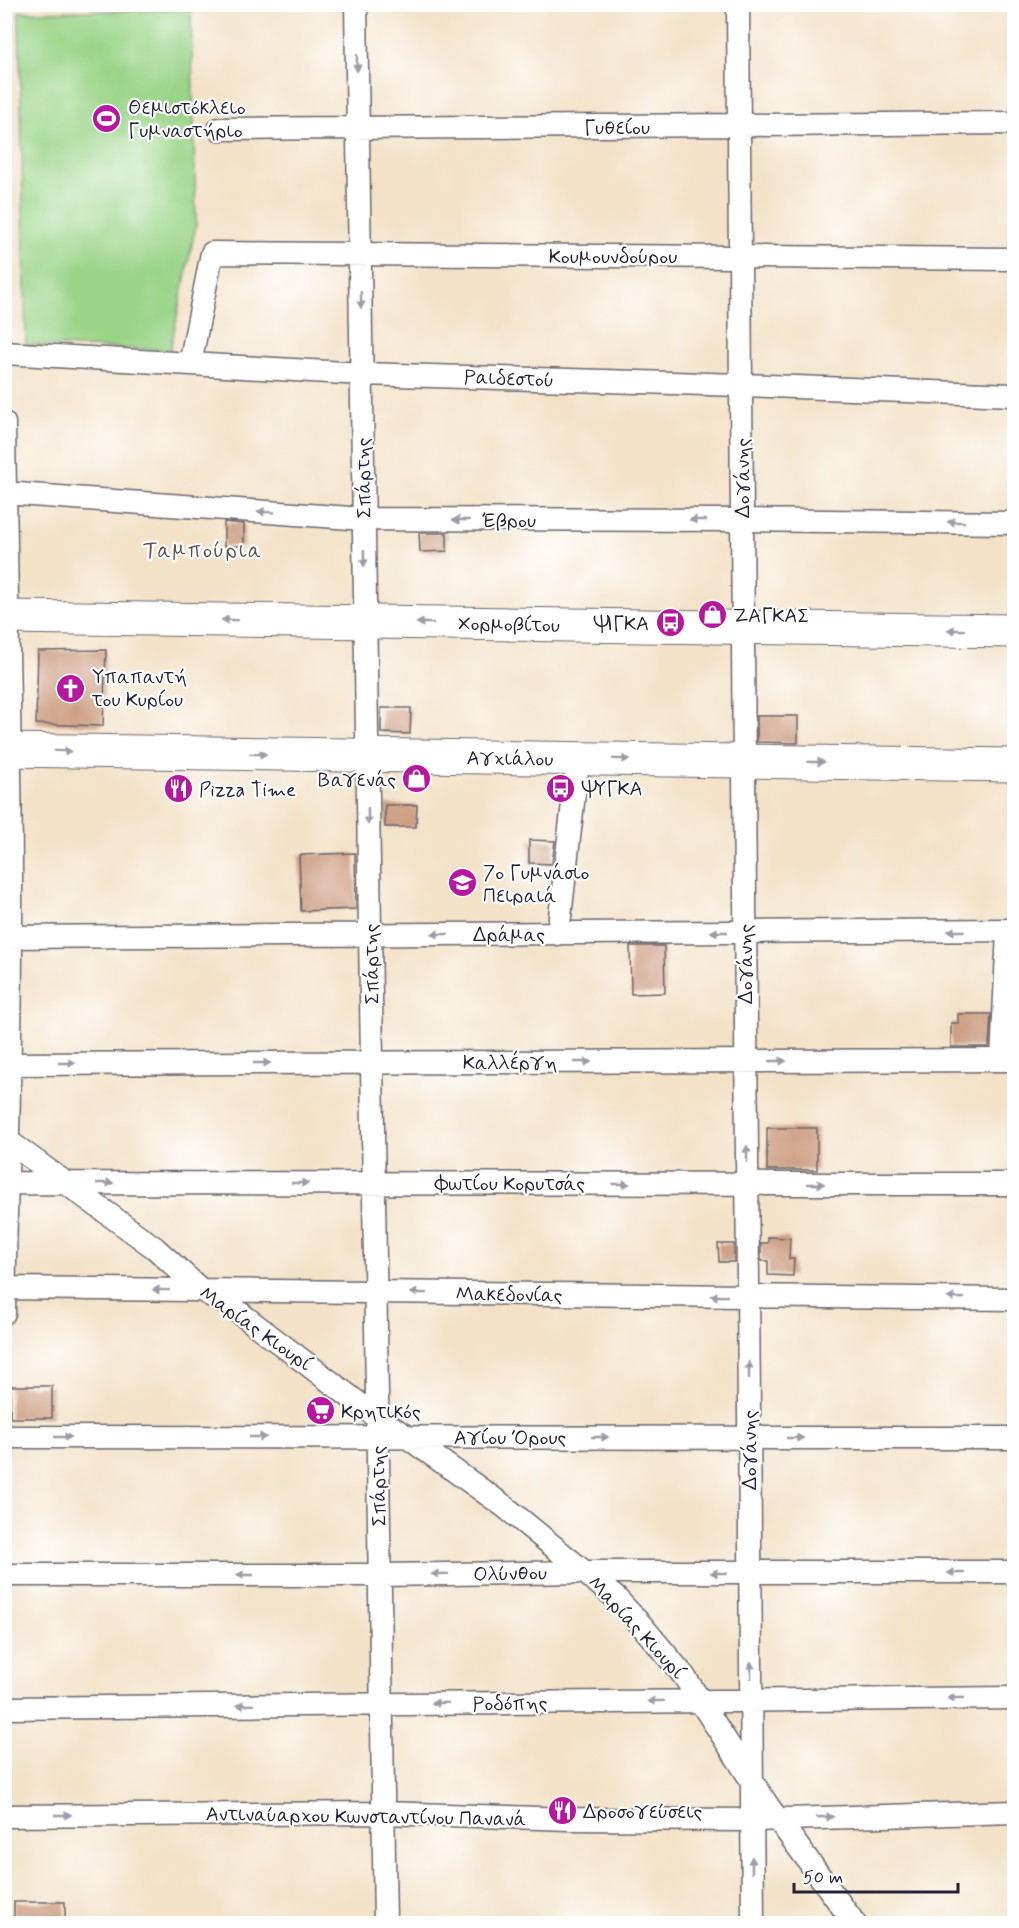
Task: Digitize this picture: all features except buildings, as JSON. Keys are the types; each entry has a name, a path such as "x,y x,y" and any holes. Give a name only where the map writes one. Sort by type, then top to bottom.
{"main road":[{"name":"Χορμοβίτου","path":"6,617 1014,631"},
{"name":"Αγχιάλου","path":"8,751 1014,765"}],"street":[{"name":"Σπάρτης","path":"356,4 385,1923"},
{"name":"Δογάνης","path":"738,4 753,1923"},
{"name":"Γυθείου","path":"219,129 739,127 1014,123"},
{"name":"Κουμουνδούρου","path":"190,364 212,253 1014,259"},
{"name":"Ραιδεστού","path":"4,353 362,374 1014,395"},
{"path":"4,423 8,751 4,1313"},
{"name":"Έβρου","path":"5,493 364,519 1014,523"},
{"path":"558,934 578,759"},
{"path":"1008,1060 1011,930"},
{"name":"Δράμας","path":"8,938 1011,930"},
{"name":"Καλλέργη","path":"7,1064 1008,1060"},
{"name":"Μαρίας Κιουρί","path":"6,1139 154,1248 201,1290 232,1307 378,1428 407,1437 504,1506 616,1598 684,1676 777,1818 855,1923"},
{"name":"Φωτίου Κορυτσάς","path":"5,1183 1014,1184"},
{"name":"Μακεδονίας","path":"5,1288 1014,1299"},
{"path":"4,1437 378,1428"},
{"name":"Αγίου Όρους","path":"407,1437 1014,1438"},
{"name":"Ολύνθου","path":"4,1575 1014,1572"},
{"name":"Ροδόπης","path":"4,1708 1014,1698"},
{"name":"Αντιναύαρχου Κωνσταντίνου Πανανά","path":"4,1816 383,1813 568,1819 752,1820 1014,1812"}],"green space":[{"name":"Θεμιστόκλειο Γυμναστήριο","path":"191,10 196,225 170,350 26,345 19,12"}],"place":[{"name":"Θεμιστόκλειο Γυμναστήριο","path":"107,119"},
{"name":"ΖΑΓΚΑΣ","path":"712,615"},
{"name":"ΨΙΓΚΑ","path":"670,623"},
{"name":"Υπαπαντή του Κυρίου","path":"71,688"},
{"name":"Βαγενάς","path":"417,779"},
{"name":"ΨΥΓΚΑ","path":"561,788"},
{"name":"Pizza Time","path":"178,789"},
{"name":"7ο Γυμνάσιο Πειραιά","path":"462,883"},
{"name":"Κρητικός","path":"320,1411"},
{"name":"Δροσογεύσεις","path":"562,1811"}],"district":[{"name":"Ταμπούρια","path":"203,550"}]}
